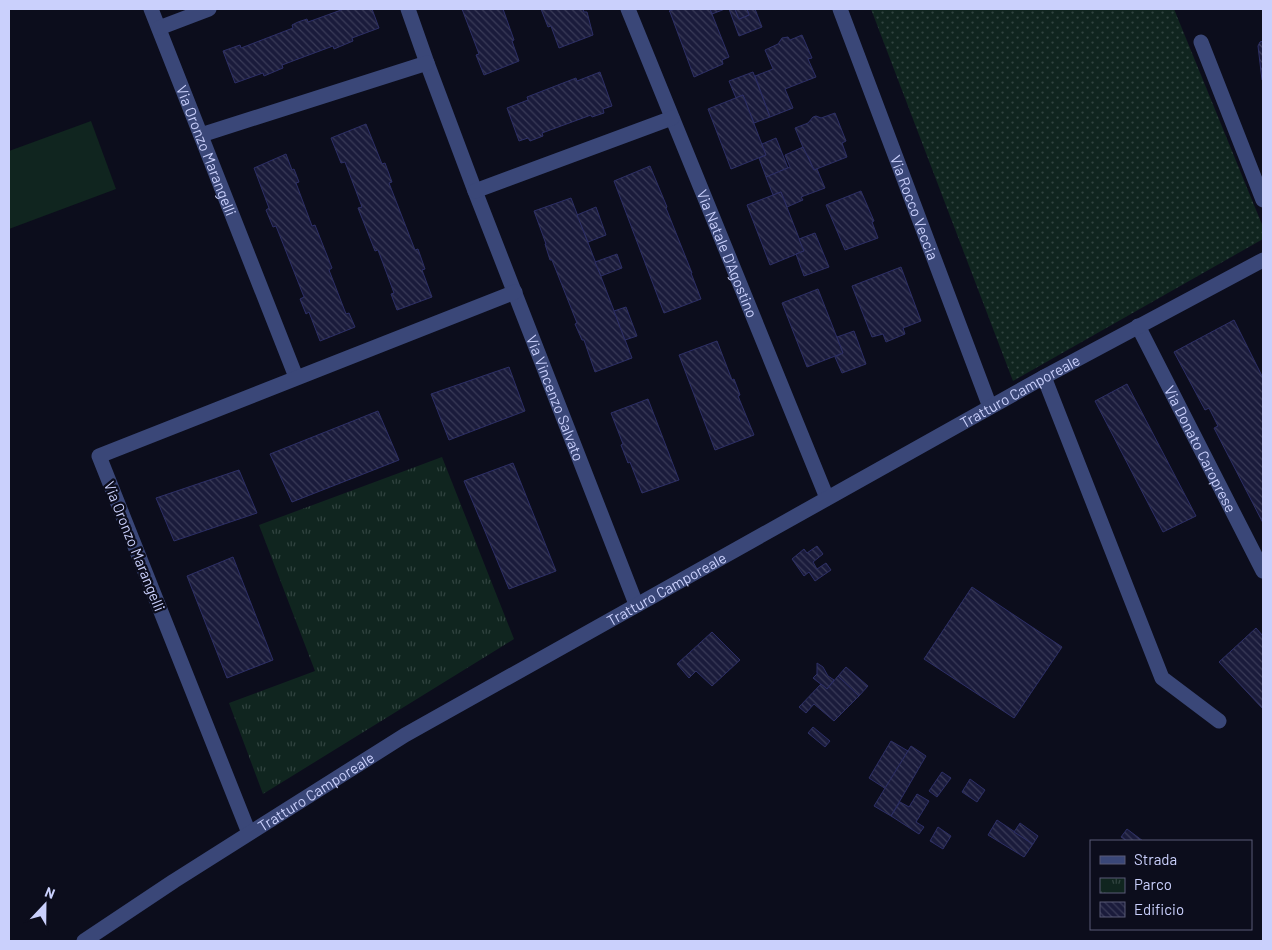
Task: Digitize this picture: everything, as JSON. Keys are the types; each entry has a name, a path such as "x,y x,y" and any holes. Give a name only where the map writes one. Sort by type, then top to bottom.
{"street":[{"name":"Via Oronzo Marangelli","path":"151,9 296,377"},
{"path":"159,28 209,9"},
{"name":"Via Vincenzo Salvato","path":"408,9 426,63 475,191 636,604"},
{"name":"Via Natale D'Agostino","path":"628,9 826,498"},
{"name":"Via Rocco Veccia","path":"840,9 990,407"},
{"path":"1200,42 1263,200"},
{"path":"201,135 426,63"},
{"path":"475,191 672,118"},
{"name":"Tratturo Camporeale","path":"84,941 174,881 405,735 1044,377 1138,326 1262,264"},
{"name":"Via Oronzo Marangelli","path":"249,833 99,456 515,292"},
{"name":"Via Donato Caroprese","path":"1138,326 1263,571"},
{"path":"1044,377 1162,678 1219,721"}],"green space":[{"path":"871,9 1174,9 1263,227 1263,239 1013,381"},
{"path":"91,121 116,189 9,229 9,151"},
{"path":"442,457 514,639 263,794 229,703 315,671 259,525"}],"building":[{"path":"344,9 372,9 379,28 352,38 353,41 334,49 333,46 282,65 283,68 264,76 263,73 235,83 223,51 240,45 241,48 293,28 292,25 298,22 307,19 308,22"},
{"path":"462,9 503,9 519,61 484,75 476,55 479,54"},
{"path":"541,9 583,9 584,12 587,12 593,35 559,48 551,26 548,27"},
{"path":"675,9 710,9 729,57 722,60 723,64 694,77 669,11"},
{"path":"710,9 725,9 712,14"},
{"path":"729,9 735,9 739,19 749,15 747,9 755,9 762,27 739,36"},
{"path":"735,9 747,9 749,15 739,19"},
{"path":"802,35 812,58 808,59 816,77 785,89 793,108 770,117 755,76 773,69 765,50 778,44 782,38 788,37 790,40"},
{"path":"1263,41 1263,80 1262,80 1258,46"},
{"path":"600,72 612,106 603,109 604,113 592,117 591,115 542,133 543,136 530,141 528,138 519,141 507,108 528,100 527,97 576,78 577,81"},
{"path":"753,72 770,117 754,123 743,95 736,98 729,81"},
{"path":"743,95 766,155 731,169 708,109"},
{"path":"835,113 846,141 842,143 847,157 814,170 795,128 808,123 813,117 821,118"},
{"path":"366,124 382,164 385,163 392,182 389,183 415,250 418,249 425,269 422,270 432,297 397,310 391,294 394,293 378,250 375,251 358,208 362,207 345,162 341,163 331,138"},
{"path":"776,138 788,168 766,177 759,158 766,155 762,144"},
{"path":"803,147 814,170 817,169 825,188 801,197 803,200 787,207 781,192 773,195 766,177 790,167 785,155"},
{"path":"286,154 299,182 296,183 312,226 315,225 332,268 329,270 346,314 349,313 355,327 320,341 309,312 306,314 300,299 304,297 276,226 273,227 266,210 269,208 254,168"},
{"path":"650,166 701,299 664,313 614,181"},
{"path":"861,191 874,221 872,222 878,238 845,250 826,205"},
{"path":"781,192 804,251 770,265 747,205"},
{"path":"571,198 632,358 595,372 552,260 550,260 534,211"},
{"path":"596,207 606,235 588,242 577,215"},
{"path":"815,233 829,267 804,276 796,254 804,251 799,239"},
{"path":"617,254 622,268 601,276 595,262"},
{"path":"901,267 921,321 903,328 905,334 886,342 883,334 872,337 852,286"},
{"path":"818,289 843,353 807,367 782,303"},
{"path":"626,307 637,336 625,340 614,311"},
{"path":"1234,320 1263,378 1263,523 1214,428 1218,426 1209,408 1205,410 1174,352"},
{"path":"854,331 866,364 842,373 835,357 843,353 837,337"},
{"path":"717,341 732,380 734,379 740,395 738,396 754,435 715,450 679,355"},
{"path":"509,367 525,411 449,440 431,394"},
{"path":"1127,384 1196,516 1163,532 1095,401"},
{"path":"648,399 679,480 642,493 621,445 623,444 611,413"},
{"path":"378,411 399,460 292,502 270,454"},
{"path":"513,463 556,571 509,589 464,481"},
{"path":"239,470 257,513 174,541 156,498"},
{"path":"817,546 823,554 813,562 817,569 826,563 831,570 815,581 809,572 804,576 792,559 804,549 807,553"},
{"path":"233,557 273,660 227,678 187,576"},
{"path":"972,587 1062,647 1014,718 924,659"},
{"path":"1256,628 1263,636 1263,709 1219,662"},
{"path":"712,632 740,660 712,686 696,671 689,678 677,664"},
{"path":"817,663 834,680 827,689 813,678 817,674"},
{"path":"846,667 868,686 859,696 838,676"},
{"path":"838,676 859,696 834,721 814,704 806,713 799,707 821,684 827,689"},
{"path":"813,727 830,741 825,747 808,733"},
{"path":"891,741 908,751 886,789 869,778"},
{"path":"911,746 926,756 891,816 874,806"},
{"path":"942,772 951,778 937,797 929,791"},
{"path":"970,779 985,790 977,802 962,792"},
{"path":"917,794 929,801 916,822 924,827 919,834 891,816 900,802 909,807"},
{"path":"997,820 1033,844 1024,857 988,835"},
{"path":"1020,823 1038,836 1033,844 1014,832"},
{"path":"938,827 951,836 943,849 930,841"},
{"path":"1127,829 1142,840 1126,840 1121,837"}]}
